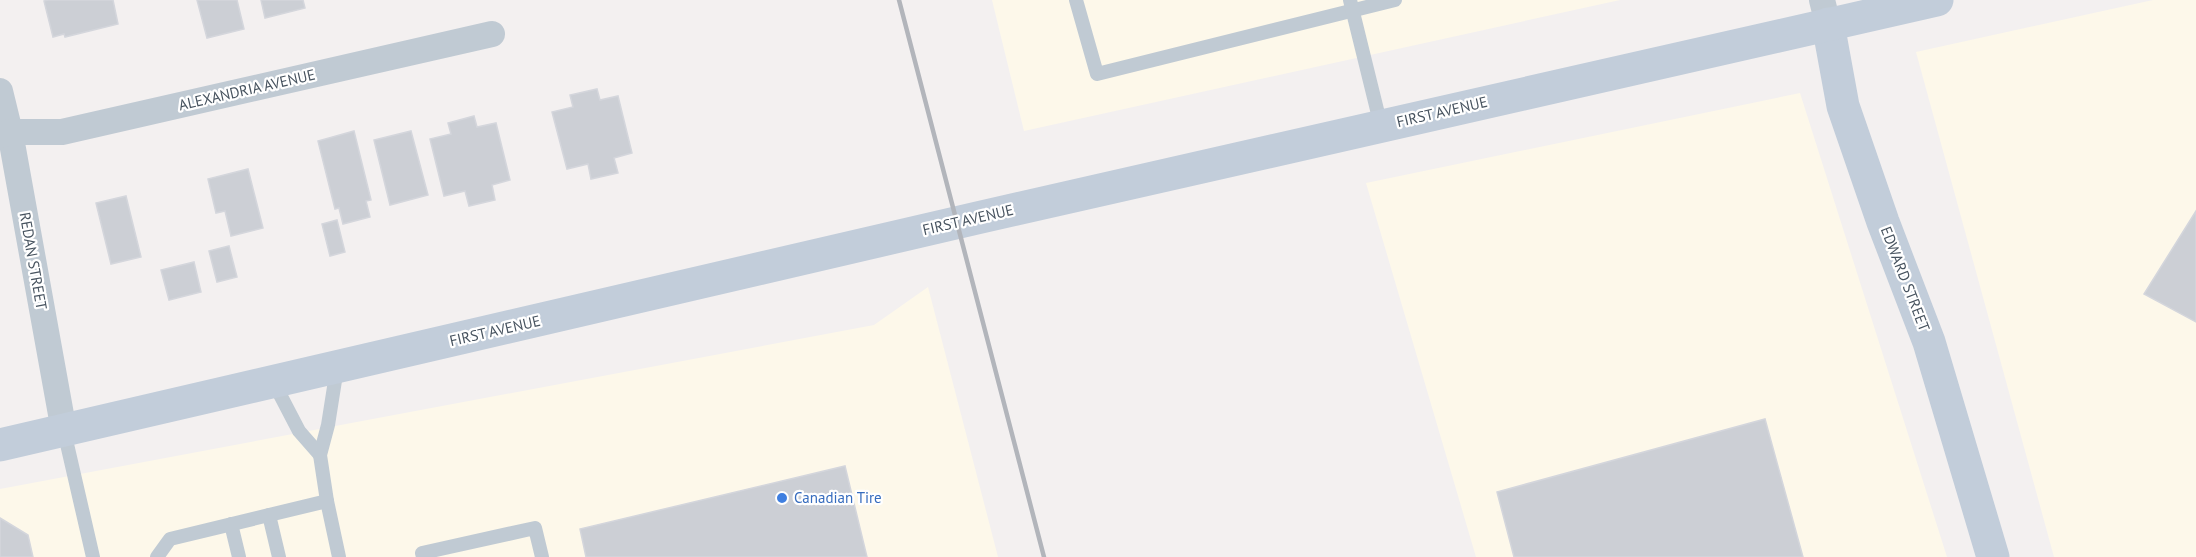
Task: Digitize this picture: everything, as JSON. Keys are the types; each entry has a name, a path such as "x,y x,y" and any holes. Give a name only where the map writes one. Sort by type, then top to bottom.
{"main road":[{"name":"FIRST AVENUE","path":"0,446 1381,126 1825,12 1937,0"},
{"name":"EDWARD STREET","path":"1825,12 1843,106 1883,222 1929,342 1993,557"}],"street":[{"name":"ALEXANDRIA AVENUE","path":"5,134 62,132 492,34"},
{"name":"REDAN STREET","path":"0,91 5,134 64,431"}],"lane":[{"path":"1076,0 1097,75 1351,6 1395,0"},
{"path":"1351,6 1381,126"},
{"path":"337,368 328,425 320,455 339,557"},
{"path":"274,383 299,431 320,455"},
{"path":"64,431 93,557"},
{"path":"157,557 170,539 327,501"},
{"path":"269,515 279,557"},
{"path":"231,524 239,557"},
{"path":"423,557 422,553 535,528 542,557"}],"shaded area":[{"path":"992,0 1620,0 1024,131"},
{"path":"2153,0 2196,0 2196,557 2054,557 1916,52"},
{"path":"1800,93 1947,557 1476,557 1366,183"},
{"path":"928,287 998,557 0,557 0,489 874,325"}],"building":[{"path":"113,0 118,24 65,37 64,34 53,37 44,1"},
{"path":"197,0 237,0 244,29 207,38"},
{"path":"261,0 303,0 305,8 265,18"},
{"path":"597,89 600,100 618,96 632,153 614,158 618,173 591,179 588,164 567,169 552,112 573,107 570,95"},
{"path":"474,116 477,127 496,123 510,180 492,185 495,200 469,206 465,191 444,196 430,139 451,134 448,123"},
{"path":"354,131 371,200 366,201 370,217 343,224 339,208 335,209 318,141"},
{"path":"411,131 428,195 390,205 374,140"},
{"path":"248,169 263,228 231,236 225,211 216,213 208,179"},
{"path":"126,196 141,257 111,264 96,203"},
{"path":"2196,211 2196,322 2144,294"},
{"path":"337,220 345,252 330,256 322,224"},
{"path":"229,246 237,277 217,282 209,251"},
{"path":"194,262 201,292 169,300 161,270"},
{"path":"1765,419 1803,557 1514,557 1497,492"},
{"name":"Canadian Tire","path":"845,466 867,557 586,557 580,529"},
{"path":"0,518 28,535 33,557 0,557"}],"railway":[{"path":"899,0 1044,557"}],"place":[{"name":"Canadian Tire","path":"782,498"}]}
